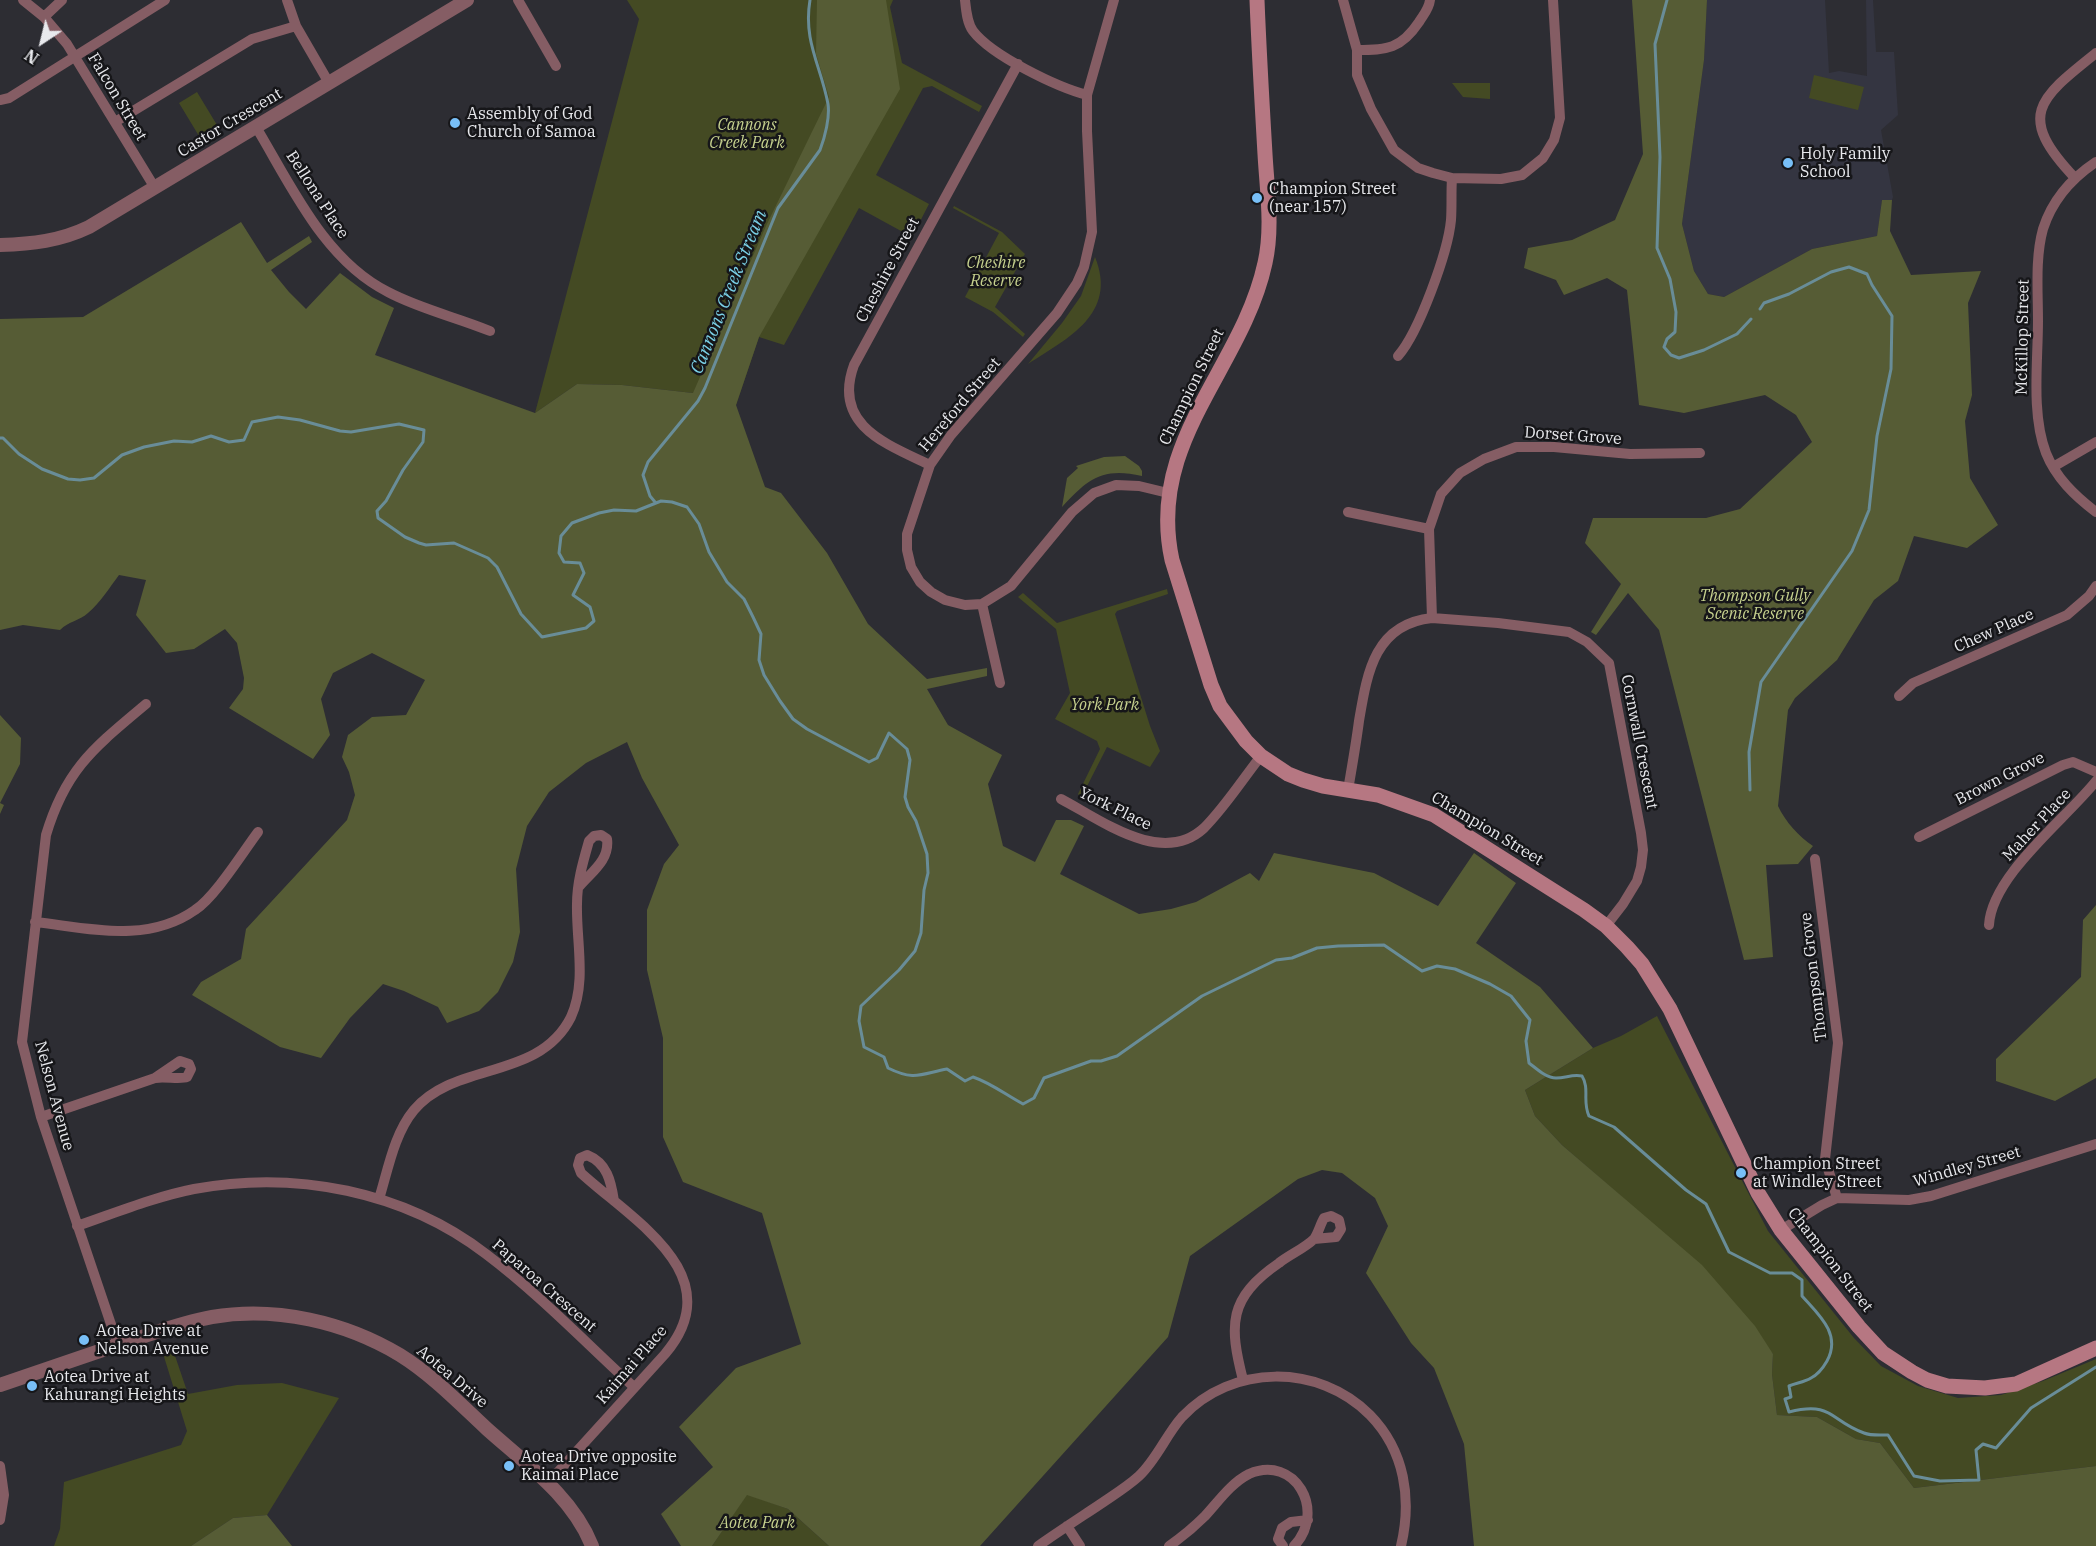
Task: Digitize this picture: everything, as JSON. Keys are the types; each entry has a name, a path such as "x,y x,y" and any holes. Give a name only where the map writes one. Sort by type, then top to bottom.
{"main road":[{"name":"Champion Street","path":"1257,0 1268,209 1266,260 1248,315 1180,449 1168,493 1167,531 1172,560 1211,684 1226,716 1261,756 1288,774 1303,780 1378,795 1434,815 1606,926 1642,964 1670,1009 1758,1193 1781,1230 1871,1341 1897,1363 1927,1380 1947,1386 1985,1388 2016,1384 2096,1348"}],"street":[{"name":"Falcon Street","path":"23,0 44,17 75,55 155,188"},
{"path":"44,17 62,0"},
{"path":"0,100 9,98 165,0"},
{"path":"287,0 296,26 329,83"},
{"name":"Castor Crescent","path":"0,244 46,242 77,233 467,0"},
{"path":"518,0 556,66"},
{"path":"965,0 972,30 989,46 1056,84 1087,95"},
{"name":"Hereford Street","path":"982,604 965,605 945,600 920,582 911,567 907,550 907,534 930,465 951,435 1057,314 1077,283 1084,267 1092,232 1087,95 1114,0"},
{"path":"1343,0 1357,50 1357,75 1371,109 1394,150 1418,168 1452,178 1501,180 1522,175 1543,158 1554,140 1560,118 1553,0"},
{"path":"1357,50 1384,50 1403,42 1429,8 1430,0"},
{"path":"115,122 252,39 296,26"},
{"path":"2075,178 2047,146 2041,129 2040,117 2048,94 2059,82 2096,53"},
{"name":"Cheshire Street","path":"930,465 881,442 863,427 850,402 849,378 1018,64"},
{"name":"Bellona Place","path":"256,127 321,234 356,272 386,292 490,331"},
{"name":"McKillop Street","path":"2096,162 2075,178 2063,191 2050,212 2040,245 2037,407 2042,440 2053,467 2071,491 2096,512"},
{"path":"1398,356 1411,337 1446,245 1451,220 1452,178"},
{"path":"2053,467 2096,442"},
{"name":"Dorset Grove","path":"1432,618 1429,529 1441,494 1460,473 1484,459 1516,447 1554,447 1630,454 1700,453"},
{"path":"1000,683 982,604 1011,586 1072,512 1094,493 1116,485 1139,486 1168,493"},
{"path":"1348,512 1429,529"},
{"name":"Chew Place","path":"1899,696 1913,683 2067,615 2089,596 2096,586"},
{"name":"Cornwall Crescent","path":"1348,790 1366,681 1373,660 1383,643 1397,630 1416,619 1432,618 1569,632 1587,642 1609,663 1641,833 1643,850 1637,881 1606,926"},
{"name":"Nelson Avenue","path":"118,1345 41,1117 22,1042 46,835 54,808 64,786 80,764 102,740 146,704"},
{"name":"York Place","path":"1061,799 1136,838 1158,844 1178,842 1204,828 1261,756"},
{"name":"Brown Grove","path":"1919,837 2062,765 2073,762 2096,772"},
{"name":"Maher Place","path":"1989,925 1996,899 2024,858 2085,796 2096,781"},
{"path":"35,922 124,932 162,927 196,910 214,891 258,832"},
{"name":"Thompson Grove","path":"1815,859 1838,1043 1825,1160 1838,1198"},
{"path":"379,1199 404,1125 423,1100 454,1082 523,1061 550,1043 570,1017 579,989 578,888"},
{"path":"41,1117 155,1078"},
{"name":"Windley Street","path":"1781,1230 1838,1198 1909,1200 1931,1196 2096,1143"},
{"name":"Paparoa Crescent","path":"77,1227 163,1197 227,1184 276,1182 304,1184 379,1199 438,1224 485,1253 513,1275 634,1387"},
{"name":"Kaimai Place","path":"547,1484 665,1354 680,1334 687,1309 682,1273 674,1258 663,1245 614,1201"},
{"path":"1242,1380 1233,1338 1235,1317 1242,1300 1258,1278 1314,1239"},
{"name":"Aotea Drive","path":"0,1385 193,1321 236,1315 288,1316 339,1327 382,1345 420,1369 547,1484 576,1514 592,1546"},
{"path":"1038,1546 1138,1477 1154,1459 1174,1428 1195,1406 1221,1389 1242,1380 1276,1376 1312,1381 1330,1387 1352,1400 1376,1422 1390,1442 1404,1476 1407,1514 1401,1546"},
{"path":"0,1466 4,1495 0,1520"},
{"path":"1169,1546 1205,1516 1237,1482 1251,1473 1261,1471 1284,1474 1299,1486 1307,1500 1308,1520 1305,1530 1294,1546"},
{"path":"1283,1546 1278,1539 1282,1528 1291,1522 1308,1520"},
{"path":"1067,1526 1080,1546"}],"shaded area":[{"name":"Holy Family School","path":"1707,0 1825,0 1829,73 1839,71 1867,76 1866,0 1873,0 1876,52 1894,52 1898,115 1881,130 1893,197 1892,200 1882,200 1877,236 1812,249 1724,297 1708,294 1694,271 1682,224 1704,60"}],"green space":[{"name":"Cannons Creek Park","path":"627,0 893,0 890,7 902,63 982,106 979,112 932,86 923,88 876,175 929,204 912,237 859,208 784,345 759,337 736,405 693,393 622,385 577,384 535,413 639,19"},
{"path":"817,0 886,0 900,89 759,337 736,405 765,487 781,493 827,553 868,624 927,679 987,668 987,676 927,689 948,725 1002,755 988,784 1003,846 1035,862 1056,820 1071,820 1084,826 1060,874 1139,914 1196,902 1250,873 1259,881 1274,853 1374,873 1438,906 1474,853 1516,883 1476,943 1540,987 1593,1048 1525,1090 1535,1116 1562,1145 1702,1265 1755,1326 1773,1354 1772,1374 1777,1415 1817,1417 1856,1439 1880,1443 1914,1488 2096,1466 2096,1546 1474,1546 1464,1444 1434,1368 1411,1343 1366,1273 1388,1226 1375,1198 1342,1173 1322,1170 1298,1179 1190,1256 1168,1337 980,1546 829,1546 788,1509 747,1495 712,1546 681,1546 661,1514 713,1467 679,1427 736,1368 801,1344 762,1213 683,1182 663,1137 663,1038 647,970 647,910 664,864 679,845 642,778 627,742 586,763 549,792 527,826 516,869 520,932 513,962 498,992 479,1011 447,1023 438,1007 383,984 350,1018 321,1058 280,1047 192,995 201,982 241,959 246,929 347,820 355,795 342,757 348,735 372,717 406,715 425,680 372,653 333,673 321,699 330,735 313,759 229,708 243,689 244,678 237,643 225,629 194,649 166,653 136,615 146,580 119,575 105,595 85,616 60,630 23,625 0,630 0,319 83,317 241,222 267,263 309,236 312,242 271,270 306,309 340,273 372,297 394,308 375,355 535,413 577,384 622,385 693,393 766,226 829,97 816,54"},
{"name":"Thompson Gully Scenic Reserve","path":"1632,0 1707,0 1704,60 1682,224 1694,271 1708,294 1724,297 1812,249 1877,236 1882,200 1892,200 1890,231 1911,275 1981,271 1968,303 1972,395 1965,421 1970,478 1998,525 1967,548 1914,536 1898,581 1874,600 1837,660 1795,698 1788,710 1778,806 1793,828 1813,846 1798,864 1766,865 1773,957 1744,960 1659,630 1628,593 1596,635 1591,632 1621,584 1585,543 1593,518 1706,518 1740,509 1812,442 1796,415 1765,395 1684,413 1639,405 1627,290 1607,278 1564,295 1556,280 1524,268 1528,248 1572,240 1615,220 1643,154"},
{"path":"1814,75 1864,87 1858,110 1809,98"},
{"path":"1452,83 1490,83 1490,99 1463,97"},
{"path":"197,92 217,125 199,136 179,103"},
{"name":"Cheshire Reserve","path":"954,206 1002,232 1025,254 995,307 1025,334 1023,337 993,312 965,297 999,233 953,208"},
{"path":"1095,257 1100,277 1100,294 1094,309 1073,334 1028,364 1081,296"},
{"path":"1125,456 1139,466 1142,476 1106,474 1080,489 1062,507 1067,478 1078,468 1076,466 1104,457"},
{"name":"York Park","path":"1167,589 1168,594 1117,611 1115,614 1160,751 1150,767 1107,747 1081,798 1078,794 1100,749 1097,741 1055,719 1070,693 1056,629 1018,597 1023,593 1057,623"},
{"path":"0,715 21,738 20,764 0,803"},
{"path":"2096,905 2096,1078 2055,1101 1996,1081 1996,1059 2081,977 2083,920"},
{"path":"1657,1016 1768,1231 1854,1338 1881,1366 1918,1386 1958,1398 2001,1395 2096,1359 2096,1466 1914,1488 1880,1443 1856,1439 1817,1417 1777,1415 1772,1374 1773,1354 1622,1197 1562,1145 1535,1116 1525,1090 1593,1048"},
{"path":"171,1344 188,1394 237,1385 282,1383 339,1398 267,1515 233,1518 191,1546 54,1546 60,1529 64,1482 181,1445 187,1431 161,1347"},
{"name":"Aotea Park","path":"747,1494 788,1509 829,1546 712,1546"},
{"path":"267,1515 292,1546 191,1546 233,1518"}],"waterway":[{"name":"Cannons Creek Stream","path":"655,502 650,496 643,475 648,462 698,401 778,208 820,150 824,139 828,121 828,104 811,41 808,15 810,0"},
{"path":"1667,0 1655,44 1660,157 1657,248 1670,279 1676,312 1675,332 1667,339 1664,347 1671,355 1679,358 1704,350 1737,334 1751,319"},
{"path":"1750,790 1749,752 1761,682 1852,551 1869,510 1877,436 1891,369 1892,316 1867,274 1849,267 1831,272 1789,294 1764,303 1760,309"},
{"path":"0,438 42,469 68,479 80,480 94,478 122,455 144,447 174,441 192,442 211,436 229,442 244,440 252,422 278,417 351,432 399,424 424,430 423,442 403,470 386,501 377,511 378,518 405,537 419,543 426,545 454,543 488,558 497,567 521,614 542,637 586,628 594,621 590,607 573,595 584,573 580,563 564,562 559,553 561,536 572,523 614,510 636,511 661,501 687,507 699,524 709,552 727,582 744,599 761,634 759,660 764,675 793,719 807,729 869,762 877,758 889,733 907,749 910,760 905,797 927,854 928,873 924,890 921,933 915,951 899,970 861,1006 859,1021 864,1047 884,1057 888,1068 897,1072 918,1075 947,1069 965,1081 973,1077 980,1080 1023,1104 1034,1098 1044,1078 1091,1061 1101,1061 1117,1056 1202,996 1276,960 1292,958 1317,948 1384,945 1422,971 1437,966 1455,969 1511,996 1530,1020 1526,1041 1529,1063 1552,1078 1582,1076 1589,1116 1614,1127 1686,1190 1706,1204 1729,1252 1770,1273 1792,1273 1802,1280 1802,1296 1821,1317 1832,1342 1831,1351 1820,1371 1806,1381 1789,1386 1791,1397 1785,1399 1789,1412 1803,1409 1823,1411 1864,1433 1888,1435 1914,1476 1940,1481 1979,1480 1976,1450 1983,1444 1996,1448 2031,1408 2096,1367"}],"place":[{"name":"Assembly of God Church of Samoa","path":"455,123"},
{"name":"Holy Family School","path":"1788,163"},
{"name":"Champion Street (near 157)","path":"1257,198"},
{"name":"Champion Street at Windley Street","path":"1741,1173"},
{"name":"Aotea Drive at Nelson Avenue","path":"84,1340"},
{"name":"Aotea Drive at Kahurangi Heights","path":"32,1386"},
{"name":"Aotea Drive opposite Kaimai Place","path":"509,1466"}]}
